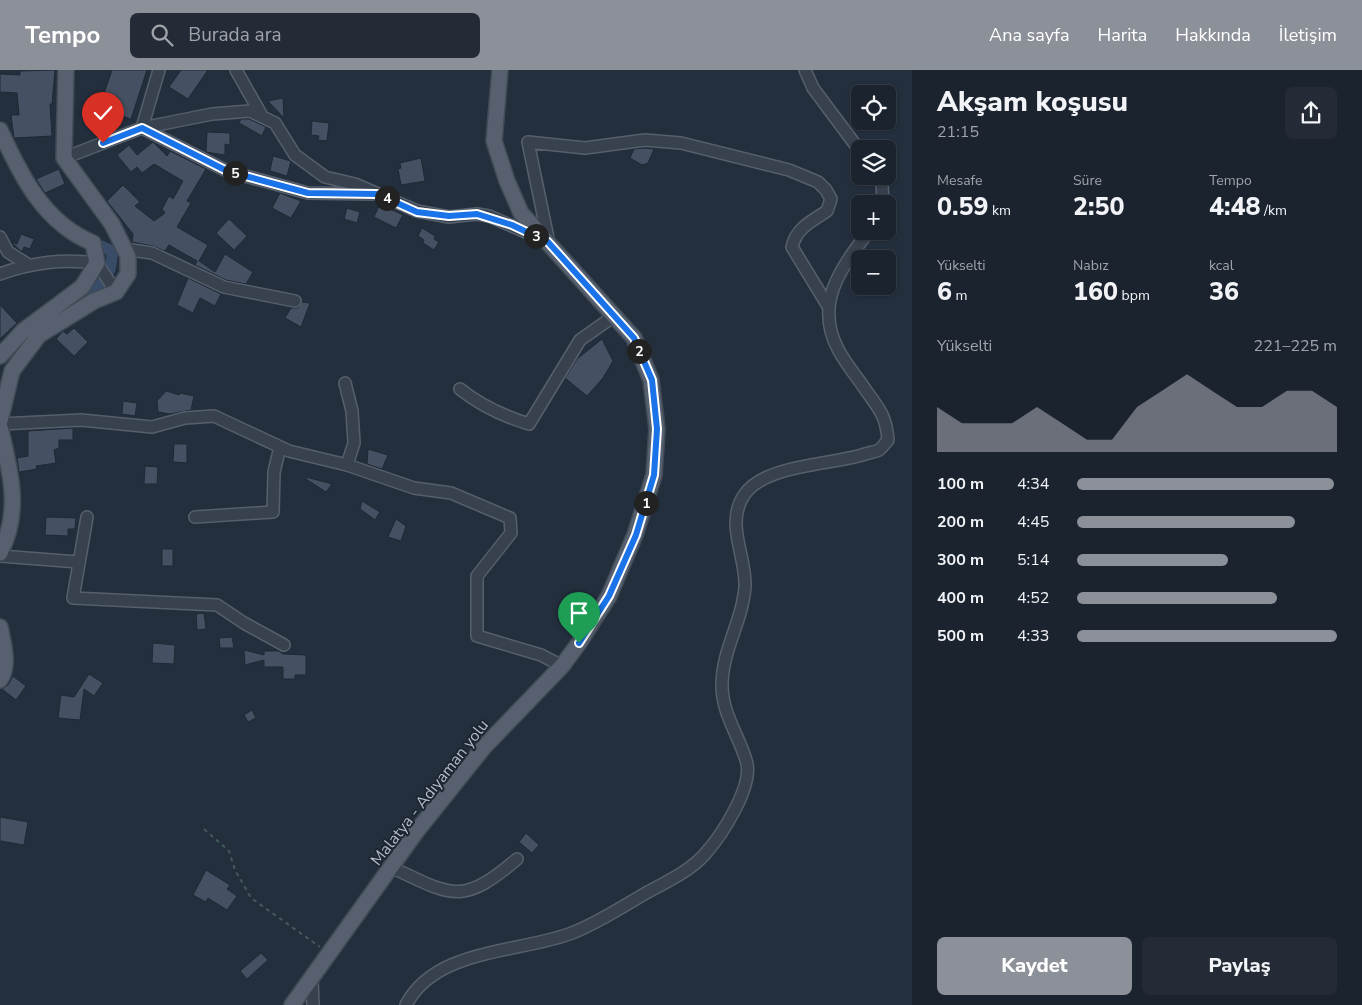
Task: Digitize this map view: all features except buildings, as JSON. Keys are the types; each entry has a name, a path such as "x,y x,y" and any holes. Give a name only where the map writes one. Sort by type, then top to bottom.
{"main road":[{"path":"0,554 9,536 13,485 0,424 12,371 40,335 94,301 116,292 128,274 128,256 112,224 64,158 66,70"},
{"name":"Malatya - Adıyaman yolu","path":"292,1005 391,867 484,747 562,666 609,596 636,535 654,475 657,429 652,380 634,338 521,212 507,181 494,141 500,70"},
{"path":"0,130 15,163 40,205 71,234 93,244 97,263 82,287 23,331 0,356"},
{"path":"0,626 5,655 3,676 0,680"}],"street":[{"path":"142,128 159,70"},
{"path":"236,70 262,116"},
{"path":"805,70 813,88 851,140"},
{"path":"64,158 142,128 212,114 250,111 275,123 295,155 324,177 355,184 417,212 449,216 477,214 489,216 548,243"},
{"path":"142,128 227,171 308,193 377,194"},
{"path":"548,243 528,142 585,148 645,140 681,143 788,170 818,182 826,190 831,199 828,211 802,227 794,238 792,247 828,306"},
{"path":"0,237 8,252 27,264"},
{"path":"406,1005 419,987 441,971 478,955 572,933 681,874 704,855 731,817 746,784 747,762 726,713 722,687 723,667 741,609 744,586 736,539 737,510 744,495 757,480 791,469 845,460 879,450 888,440 887,421 839,351 831,331 828,306 833,285 846,261 862,240"},
{"path":"125,249 152,253 224,288 295,301"},
{"path":"0,274 27,264 78,261 97,263 116,292"},
{"path":"460,389 476,402 507,417 529,424 580,340 614,316"},
{"path":"345,383 352,411 354,442 347,466"},
{"path":"0,424 81,420 152,427 185,418 214,416 280,448 347,466 414,488 451,493 510,518 511,533 477,576 477,636 541,654 562,666"},
{"path":"194,517 273,512 274,472 280,448"},
{"path":"87,517 73,598 217,605 244,623 284,645"},
{"path":"0,554 78,562"},
{"path":"391,867 448,892 469,891 495,878 517,859"},
{"path":"312,979 314,1005"}],"path":[{"path":"204,829 229,851 235,870 251,898 303,932 329,954"}],"waterway":[{"path":"79,301 104,281 112,261 112,251 88,240"}],"route":[{"path":"103,143 142,128 227,171 308,193 377,194 417,212 449,216 477,214 489,216 548,242 634,338 652,380 657,429 654,475 636,535 609,596 579,643"}]}
